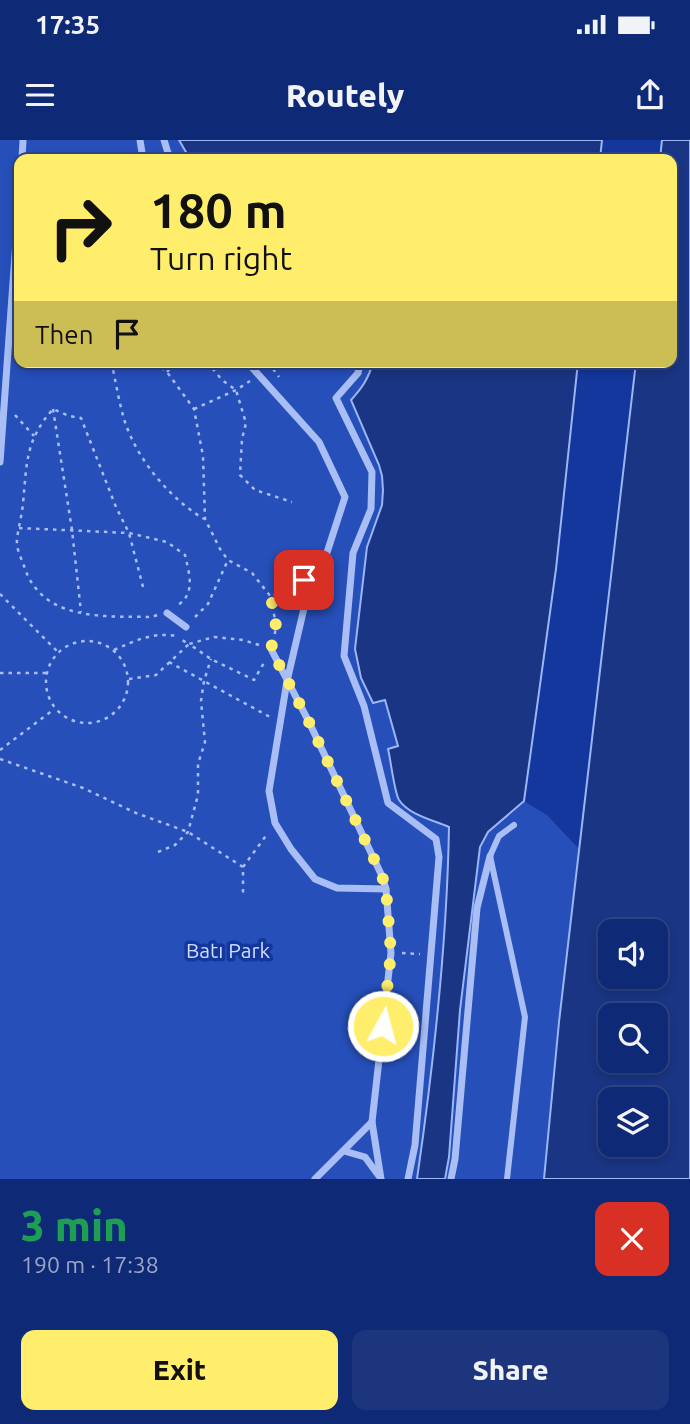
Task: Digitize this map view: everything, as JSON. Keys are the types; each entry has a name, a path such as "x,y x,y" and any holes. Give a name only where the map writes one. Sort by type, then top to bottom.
{"street":[{"path":"0,463 14,272"},
{"path":"0,319 11,316"},
{"path":"253,368 319,442 345,497 321,571 305,604 287,681 269,791 275,823 291,849 315,878 337,888 386,889"},
{"path":"359,368 358,373 336,398 372,472 371,509 353,553 344,656 363,706 388,803 436,839 439,857 415,1145 408,1179"},
{"path":"167,612 186,628"},
{"path":"271,649 331,769 386,889 391,953 372,1122 381,1179 365,1157 344,1151"},
{"path":"451,1179 477,908 490,856 499,836 514,825"},
{"path":"490,856 525,1017 507,1179"},
{"path":"315,1179 372,1122"}],"path":[{"path":"113,368 124,420 137,447 158,480 190,510 205,519"},
{"path":"114,650 147,636 177,635 211,659 254,680 271,649 276,626 271,597 252,573 228,560 205,519 203,456 194,409 162,368"},
{"path":"167,372 171,368"},
{"path":"212,368 236,390 246,423 242,439 240,475 256,490 292,502"},
{"path":"194,409 273,369"},
{"path":"5,403 34,436"},
{"path":"19,528 129,533 167,542 185,555 190,590 184,601 167,612 152,617 107,616 66,610 41,596 26,574 16,543 27,463 34,436 53,408"},
{"path":"53,408 72,530 81,612"},
{"path":"53,408 69,416 81,418 129,533 143,587"},
{"path":"186,628 208,604 228,560"},
{"path":"271,597 301,582"},
{"path":"0,594 58,652"},
{"path":"129,679 156,675 189,645 215,637 243,640 271,649"},
{"path":"85,640 100,642 114,650 124,663 129,679 125,700 112,716 92,724 71,721 54,709 46,692 46,673 50,661 58,652 70,643 85,640"},
{"path":"158,852 175,845 188,832 198,795 198,764 205,742 201,701 211,659"},
{"path":"169,662 279,722"},
{"path":"0,673 46,673"},
{"path":"0,750 54,709"},
{"path":"0,759 83,788 136,813 188,832 243,867"},
{"path":"243,897 243,867 275,823"},
{"path":"391,953 431,955"}],"green space":[{"name":"Batı Park","path":"0,140 179,140 187,154 14,154 14,368 371,368 365,383 351,400 380,465 383,490 382,505 367,547 355,649 361,678 373,702 384,699 398,747 388,749 406,807 446,824 488,832 524,801 547,815 579,849 544,1179 0,1179"}],"shaded area":[{"path":"179,140 602,140 601,154 187,154"},
{"path":"662,140 690,140 690,1179 544,1179 559,1022 635,368 677,368 677,154 661,154"},
{"path":"371,368 577,368 556,569 524,801 488,832 480,847 460,1010 445,1179 417,1179 439,1003 449,827 415,813 399,800 388,749 398,746 385,700 373,703 361,678 355,649 367,547 382,505 383,490 379,465 351,400 365,383"}],"route":[{"path":"304,580 271,597 276,626 271,649 309,722 386,889 391,953 383,1026"}]}
